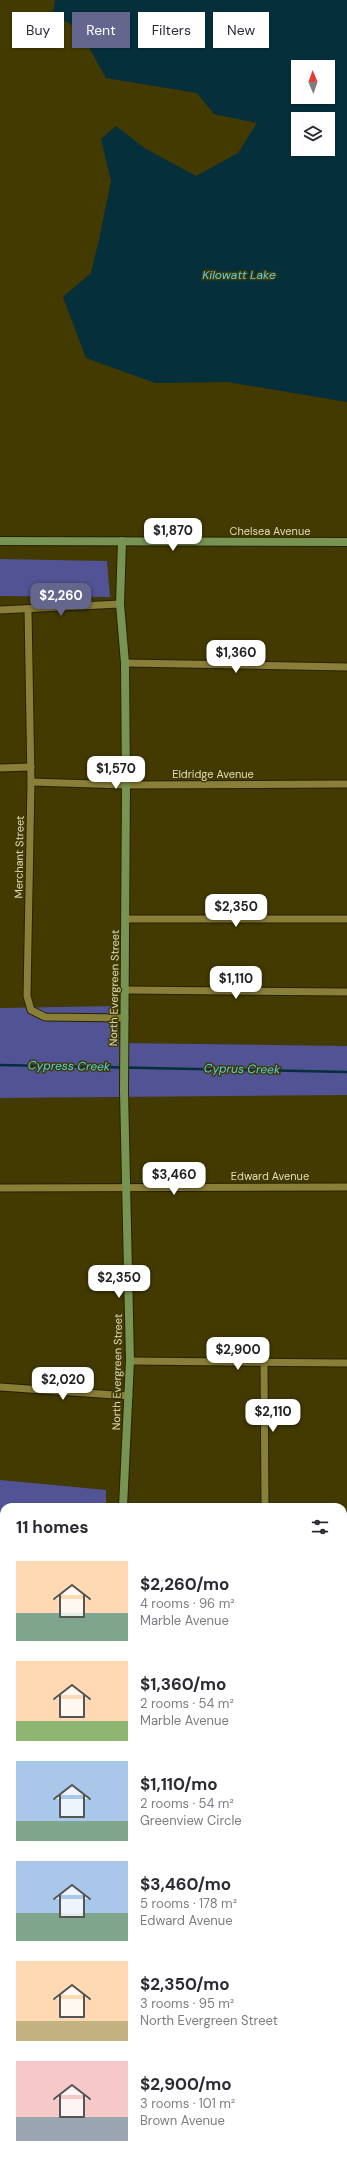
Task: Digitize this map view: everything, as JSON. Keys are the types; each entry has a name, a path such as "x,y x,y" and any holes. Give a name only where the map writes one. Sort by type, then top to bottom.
{"street":[{"name":"Chelsea Avenue","path":"0,541 347,542"},
{"name":"North Evergreen Street","path":"122,542 120,604 125,663 126,785 126,990 124,1091 128,1187 130,1361 124,1503"},
{"path":"0,610 120,604"},
{"name":"Merchant Street","path":"28,609 31,782 27,996 31,1010 45,1017 125,1018"},
{"path":"125,663 347,667"},
{"path":"0,768 31,767"},
{"name":"Eldridge Avenue","path":"31,782 126,785 347,784"},
{"path":"126,919 347,919"},
{"path":"126,990 347,992"},
{"name":"Edward Avenue","path":"0,1188 347,1187"},
{"path":"130,1361 264,1361 347,1363"},
{"path":"264,1361 265,1503"},
{"path":"0,1387 128,1396"}],"shaded area":[{"path":"0,559 107,561 110,597 0,596"},
{"path":"117,1006 119,1043 347,1046 347,1095 0,1098 0,1008"},
{"path":"0,1480 106,1490 106,1503 0,1503"},
{"path":"0,1480 106,1490 106,1503 0,1503"}],"water":[{"name":"Kilowatt Lake","path":"55,0 347,0 347,402 228,382 155,383 86,358 63,297 91,273 111,181 101,139 116,126 146,149 196,176 238,153 257,123 214,114 197,93 106,78 89,48 130,48 130,12 72,12 72,25 64,20 64,12 53,12"}],"waterway":[{"name":"Cyprus Creek","path":"0,1065 347,1072"}],"water label":[{"name":"Cypress Creek","path":"69,1066"}]}
